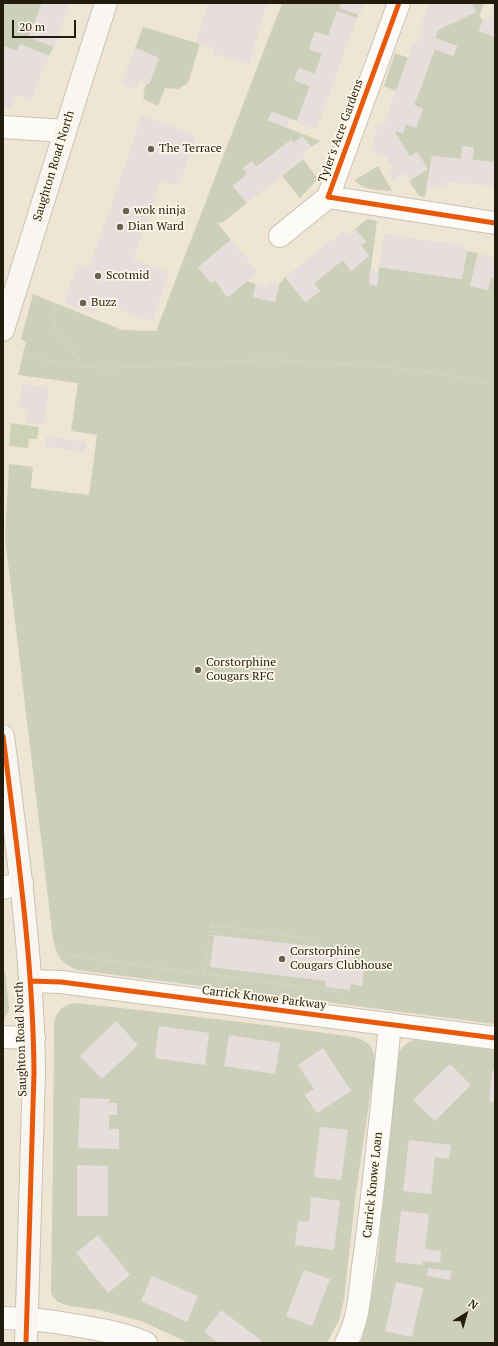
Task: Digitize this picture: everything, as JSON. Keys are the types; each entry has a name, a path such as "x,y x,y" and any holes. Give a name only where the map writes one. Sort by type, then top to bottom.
{"street":[{"name":"Saughton Road North","path":"6,338 65,131 106,3"},
{"name":"Tyler's Acre Gardens","path":"280,236 328,197 399,3"},
{"path":"3,128 65,131"},
{"name":"Tyler's Acre Gardens","path":"328,197 495,223"},
{"name":"Saughton Road North","path":"3,736 12,885 30,981 34,1038 26,1343"},
{"name":"Carrick Knowe Parkway","path":"30,981 69,983 495,1038"},
{"name":"Carrick Knowe Loan","path":"346,1343 352,1330 358,1308 369,1222 390,1024"},
{"path":"3,1037 34,1038"},
{"path":"3,1318 26,1319 98,1329 125,1335 146,1343"}],"path":[{"path":"56,303 54,317 55,330 64,342 73,350 80,366"},
{"path":"6,338 16,346 38,359 80,366 106,368 269,360 380,366 435,372 495,384"},
{"path":"204,974 212,925 318,940"},
{"path":"30,981 59,954 342,992"}],"green space":[{"path":"3,3 42,3 29,37 54,47 49,56 20,44 17,51 3,46"},
{"path":"282,3 341,3 358,14 357,18 328,36 315,32 309,49 322,54 315,74 299,68 294,80 310,86 297,121 272,112 268,120 320,141 311,147 302,136 294,143 291,140 256,167 252,161 243,168 247,174 233,186 247,203 222,223 217,222 231,240 198,267 211,283 215,280 227,297 247,281 256,284 253,297 274,302 279,285 285,277 306,302 320,291 314,283 343,260 351,271 369,256 361,245 366,241 355,229 367,219 377,221 369,284 377,285 379,267 462,279 467,251 478,253 470,286 488,290 491,277 495,278 495,1024 77,970 63,962 56,950 53,939 5,537 9,464 33,467 31,488 89,495 97,435 71,431 78,383 18,375 26,342 21,339 33,294 122,330 156,331"},
{"path":"472,3 484,3 479,17 483,19 479,31 495,37 495,162 472,160 474,148 463,146 461,159 432,156 425,197 419,196 409,181 428,169 417,153 410,157 395,133 396,131 403,133 406,124 416,127 423,109 414,105 435,49 453,56 457,46 435,38 438,30"},
{"path":"143,27 200,44 188,83 178,89 165,88 158,106 143,99 145,93 143,92 146,84 149,84 159,58 135,48"},
{"path":"395,53 408,58 396,91 384,86"},
{"path":"303,159 318,179 300,198 282,176"},
{"path":"378,166 392,191 367,188 358,184 355,180"},
{"path":"11,423 39,427 37,439 29,439 28,448 9,446"},
{"path":"3,971 5,972 9,1008 8,1013 3,1020"},
{"path":"76,1003 181,1015 354,1037 370,1045 375,1062 356,1192 344,1300 339,1320 327,1343 189,1343 141,1321 99,1310 70,1306 57,1301 52,1296 54,1024 58,1012 67,1005","holes":["314,1089 326,1107 317,1113 305,1095","109,1129 119,1129 118,1149 108,1148"]},
{"path":"414,1040 495,1050 495,1343 360,1343 363,1336 377,1267 396,1060 402,1047"}],"building":[{"path":"42,3 70,4 54,47 29,37"},
{"path":"208,3 267,3 249,64 213,53 214,48 196,43"},
{"path":"341,3 357,3 363,5 360,15 339,8"},
{"path":"434,3 472,3 476,12 438,30 435,38 457,46 453,56 435,49 414,105 423,109 416,128 406,124 403,133 396,131 395,133 410,157 417,152 428,169 409,181 404,173 392,180 387,172 393,168 383,152 377,156 371,147 378,125 383,127 414,42 418,43 422,32 419,31 429,5"},
{"path":"495,3 495,37 479,31 483,19 488,20"},
{"path":"337,11 357,18 316,130 297,123 310,86 294,80 299,68 315,74 322,54 309,49 315,32 328,36"},
{"path":"20,44 49,56 30,101 17,95 11,110 3,107 3,46 17,51"},
{"path":"135,48 159,58 149,84 139,81 136,89 121,84"},
{"path":"272,112 290,119 287,128 268,120"},
{"path":"142,116 196,135 178,187 161,180 133,260 169,272 152,321 98,302 94,313 64,303 78,264 89,268"},
{"path":"302,136 311,147 302,154 305,158 247,203 233,186 247,174 243,168 252,161 256,167 291,140 294,143"},
{"path":"462,146 474,148 472,160 495,162 495,186 447,182 446,189 427,187 432,156 461,159"},
{"path":"355,229 366,242 361,245 369,256 351,271 343,260 314,283 320,291 305,302 285,277 343,231 346,236"},
{"path":"384,234 467,246 462,279 379,267"},
{"path":"231,240 258,272 228,297 215,280 211,283 198,267"},
{"path":"478,253 495,258 495,278 491,277 488,290 470,286"},
{"path":"370,270 379,271 377,286 369,284"},
{"path":"270,282 279,285 275,302 253,297 256,284 269,287"},
{"path":"22,384 49,388 44,425 26,423 28,409 19,408"},
{"path":"46,436 86,442 85,453 45,446"},
{"name":"Corstorphine Cougars Clubhouse","path":"214,935 355,951 352,969 364,971 362,986 351,984 350,990 325,987 326,981 210,967"},
{"path":"116,1021 138,1045 102,1079 80,1056"},
{"path":"159,1026 209,1033 205,1065 155,1058"},
{"path":"229,1035 280,1043 275,1074 224,1066"},
{"path":"323,1048 351,1091 317,1113 305,1095 314,1089 298,1065"},
{"path":"450,1064 471,1085 435,1121 413,1100"},
{"path":"493,1069 495,1070 495,1102 489,1101"},
{"path":"80,1098 110,1099 109,1103 117,1103 117,1115 109,1115 109,1129 119,1129 119,1149 78,1148"},
{"path":"320,1127 348,1130 341,1180 314,1177"},
{"path":"409,1140 451,1145 449,1159 435,1157 431,1194 403,1191"},
{"path":"77,1165 108,1166 108,1216 77,1216"},
{"path":"311,1197 340,1201 334,1250 295,1245 298,1221 309,1222"},
{"path":"401,1211 429,1214 425,1249 441,1251 440,1263 423,1261 423,1265 395,1262"},
{"path":"98,1235 130,1275 108,1293 76,1253"},
{"path":"428,1268 452,1271 450,1280 427,1276"},
{"path":"304,1270 330,1279 312,1326 286,1316"},
{"path":"152,1276 198,1296 187,1322 141,1301"},
{"path":"396,1282 423,1288 412,1337 385,1331"},
{"path":"221,1310 262,1341 260,1343 218,1343 204,1332"}],"cycle path":[{"path":"399,3 328,197 495,223"},
{"path":"3,736 23,904 31,988 33,1030 34,1072 26,1343"},
{"path":"30,981 61,982 495,1038"}],"place":[{"name":"The Terrace","path":"151,149"},
{"name":"wok ninja","path":"126,211"},
{"name":"Dian Ward","path":"120,227"},
{"name":"Scotmid","path":"98,276"},
{"name":"Buzz","path":"83,303"},
{"name":"Corstorphine Cougars RFC","path":"198,670"},
{"name":"Corstorphine Cougars Clubhouse","path":"282,959"}]}
